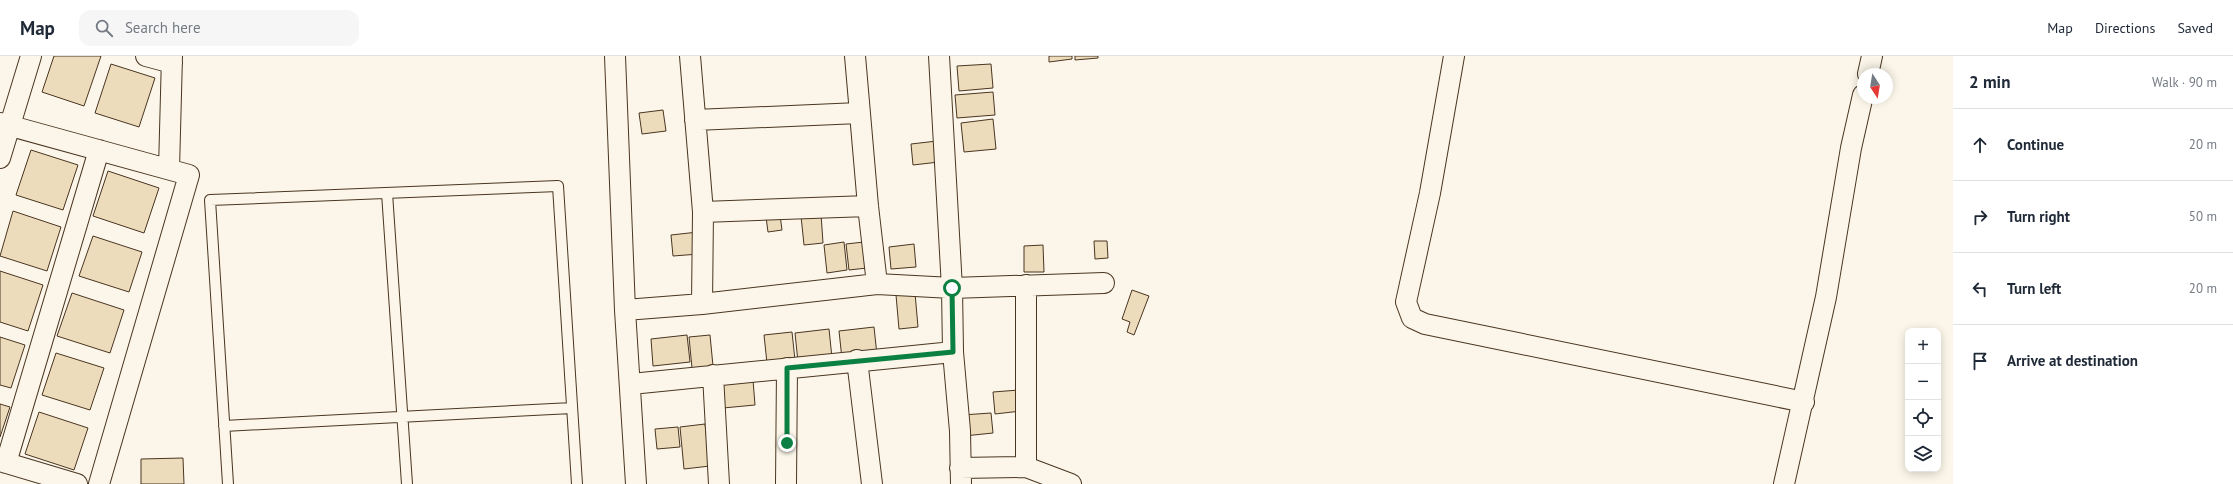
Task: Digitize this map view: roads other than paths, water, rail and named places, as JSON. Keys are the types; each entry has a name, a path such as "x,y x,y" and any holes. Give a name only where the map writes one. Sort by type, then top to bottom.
{"street":[{"path":"0,158 5,124 31,56"},
{"path":"146,56 172,59 170,169"},
{"path":"615,56 625,310 631,384 636,484"},
{"path":"690,56 703,212 702,304"},
{"path":"854,56 877,284"},
{"path":"939,56 952,288 953,352 960,431 960,476 1026,467 1071,484"},
{"path":"1454,56 1430,193 1406,302 1412,318 1425,324 1804,402"},
{"path":"1869,68 1872,56"},
{"path":"1784,484 1804,402 1826,297 1851,148 1861,104"},
{"path":"695,120 859,113"},
{"path":"5,124 189,175 99,484"},
{"path":"77,484 3,462 99,150"},
{"path":"703,212 868,206"},
{"path":"625,310 702,304 877,284 952,288 1104,283"},
{"path":"1026,285 1026,467"},
{"path":"631,384 857,360 953,352"},
{"path":"857,360 872,484"},
{"path":"786,484 787,368"},
{"path":"713,375 719,484"}],"lane":[{"path":"228,484 210,200 558,186 577,484"},
{"path":"387,193 407,484"},
{"path":"224,426 572,408"}]}
